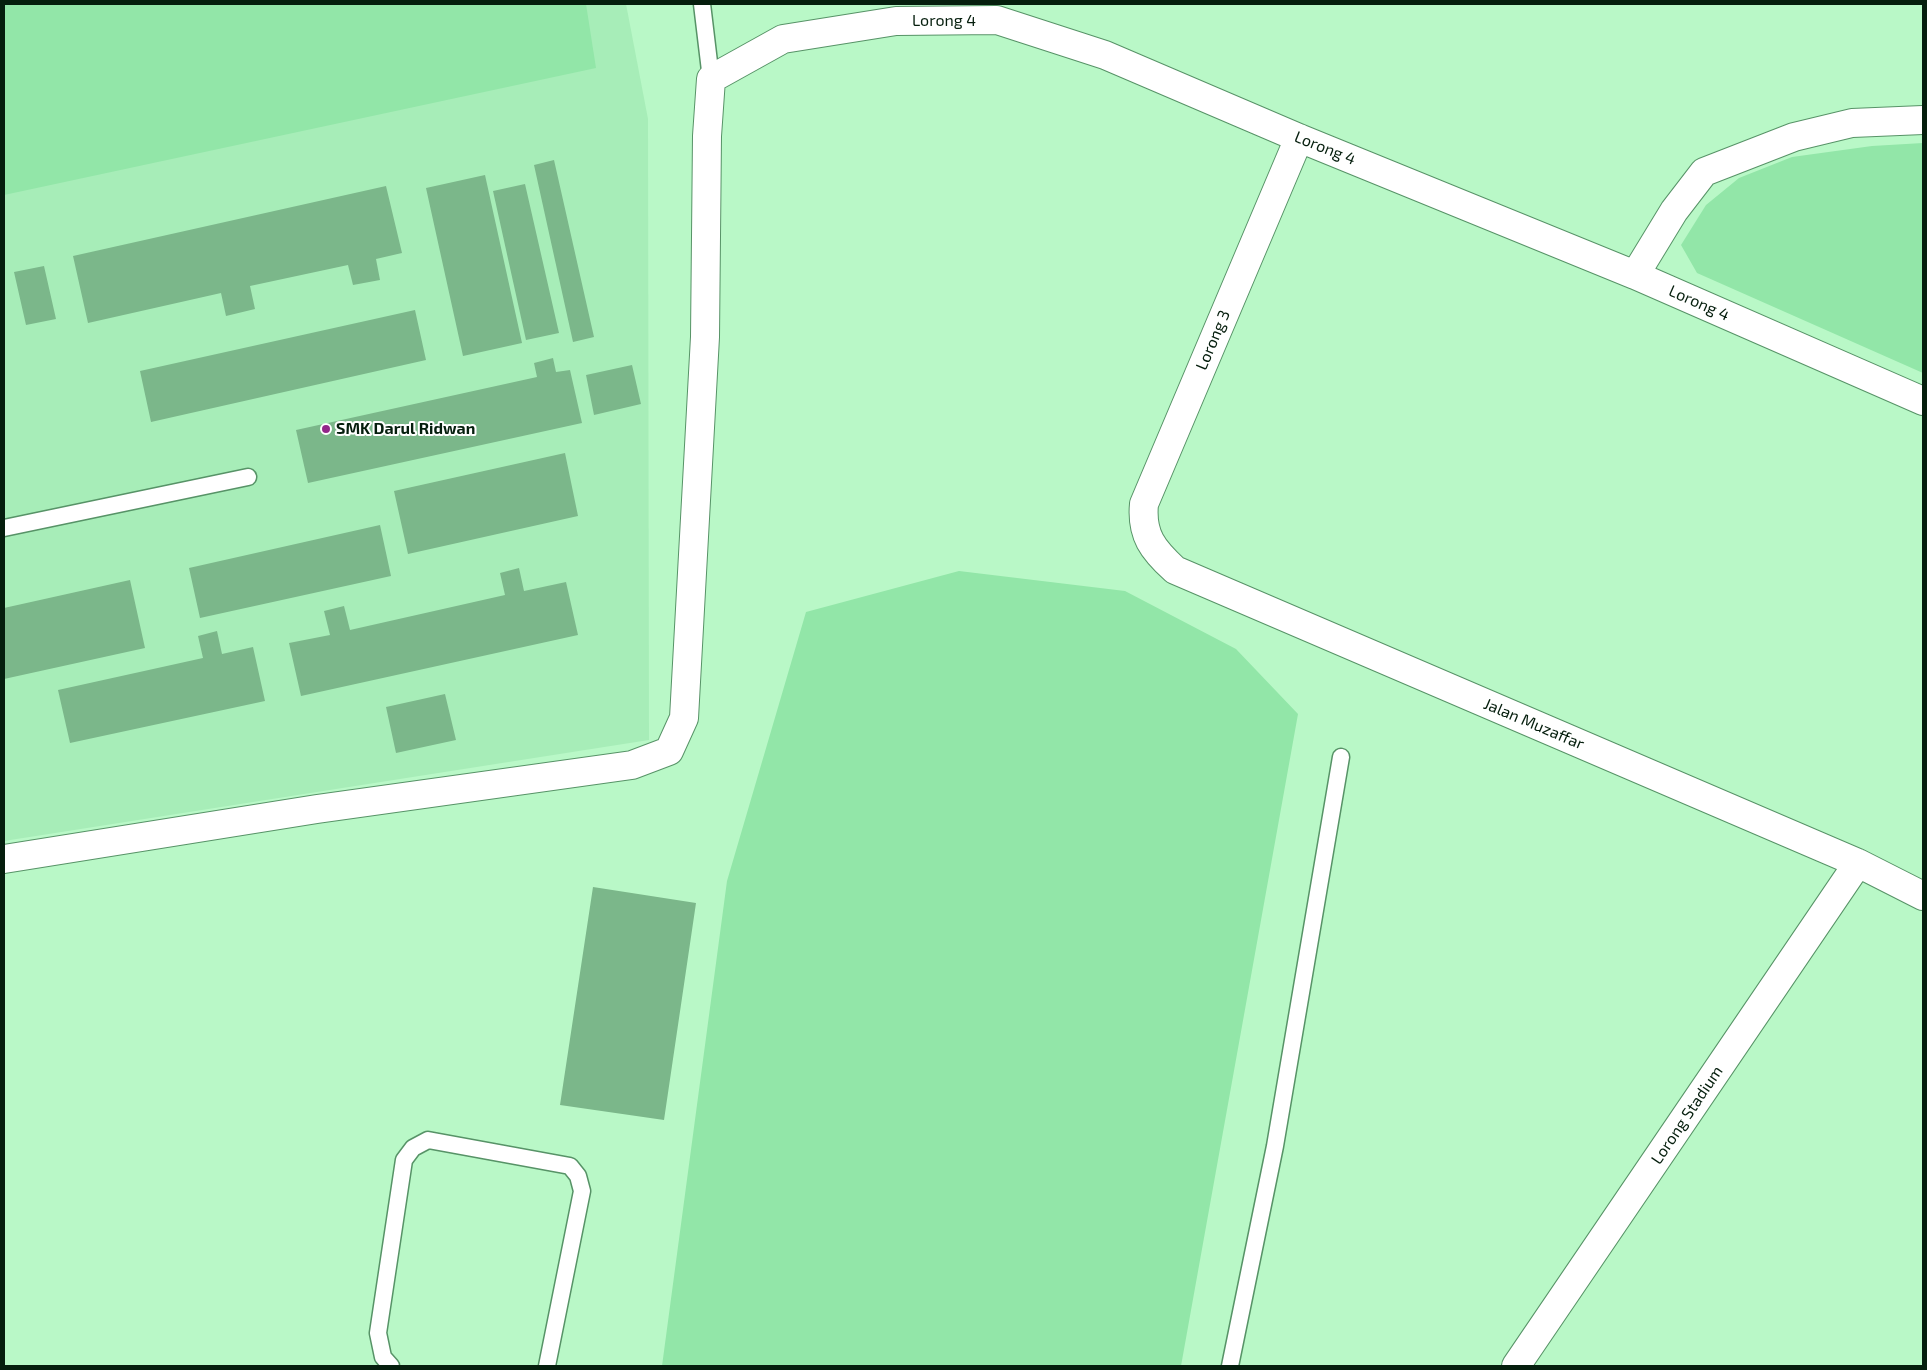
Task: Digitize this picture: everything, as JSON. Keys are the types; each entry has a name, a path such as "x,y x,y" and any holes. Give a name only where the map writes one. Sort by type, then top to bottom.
{"street":[{"name":"Lorong 4","path":"711,79 783,39 896,21 997,20 1105,55 1299,138 1635,276 1923,401"},
{"path":"4,859 317,809 632,765 669,751 684,718 705,337 707,136 711,79"},
{"path":"1635,276 1674,212 1704,172 1794,137 1852,123 1923,120"},
{"name":"Lorong 3","path":"1151,544 1142,520 1144,504 1299,138"},
{"name":"Jalan Muzaffar","path":"1151,544 1161,558 1175,570 1858,863 1923,896"},
{"name":"Lorong Stadium","path":"1516,1366 1858,863"}],"lane":[{"path":"702,4 711,79"},
{"path":"4,528 248,477"},
{"path":"1230,1366 1275,1146 1341,757"},
{"path":"391,1366 383,1357 378,1333 404,1160 413,1148 428,1140 570,1166 578,1176 582,1191 547,1366"}],"shaded area":[{"name":"SMK Darul Ridwan","path":"4,4 626,4 648,119 649,740 4,841"},
{"path":"4,4 586,4 596,68 4,195"},
{"path":"1923,143 1923,373 1697,273 1681,245 1706,205 1739,178 1792,157 1872,146"},
{"path":"959,571 1125,591 1236,649 1298,714 1181,1366 662,1366 727,881 806,612"}],"building":[{"path":"554,160 594,337 573,342 534,165"},
{"path":"485,175 522,343 463,356 426,188"},
{"path":"525,184 559,333 526,340 493,191"},
{"path":"386,186 402,253 376,259 380,280 353,285 348,265 250,286 255,309 226,316 221,293 88,323 73,256"},
{"path":"44,266 56,319 26,325 14,272"},
{"path":"415,310 426,360 151,422 140,371"},
{"path":"553,358 556,372 570,370 582,423 308,483 296,430 537,377 534,363"},
{"path":"632,365 641,404 594,415 586,375"},
{"path":"565,453 578,516 408,554 394,491"},
{"path":"380,525 391,576 200,618 189,568"},
{"path":"519,568 524,591 566,582 578,635 301,696 289,643 330,635 324,611 344,606 350,630 505,595 500,573"},
{"path":"130,580 145,648 4,679 4,608"},
{"path":"217,631 222,654 253,647 265,701 70,743 58,690 203,658 198,636"},
{"path":"445,694 456,740 396,753 386,707"},
{"path":"593,887 696,903 664,1120 560,1105"}],"place":[{"name":"SMK Darul Ridwan","path":"326,429"}]}
